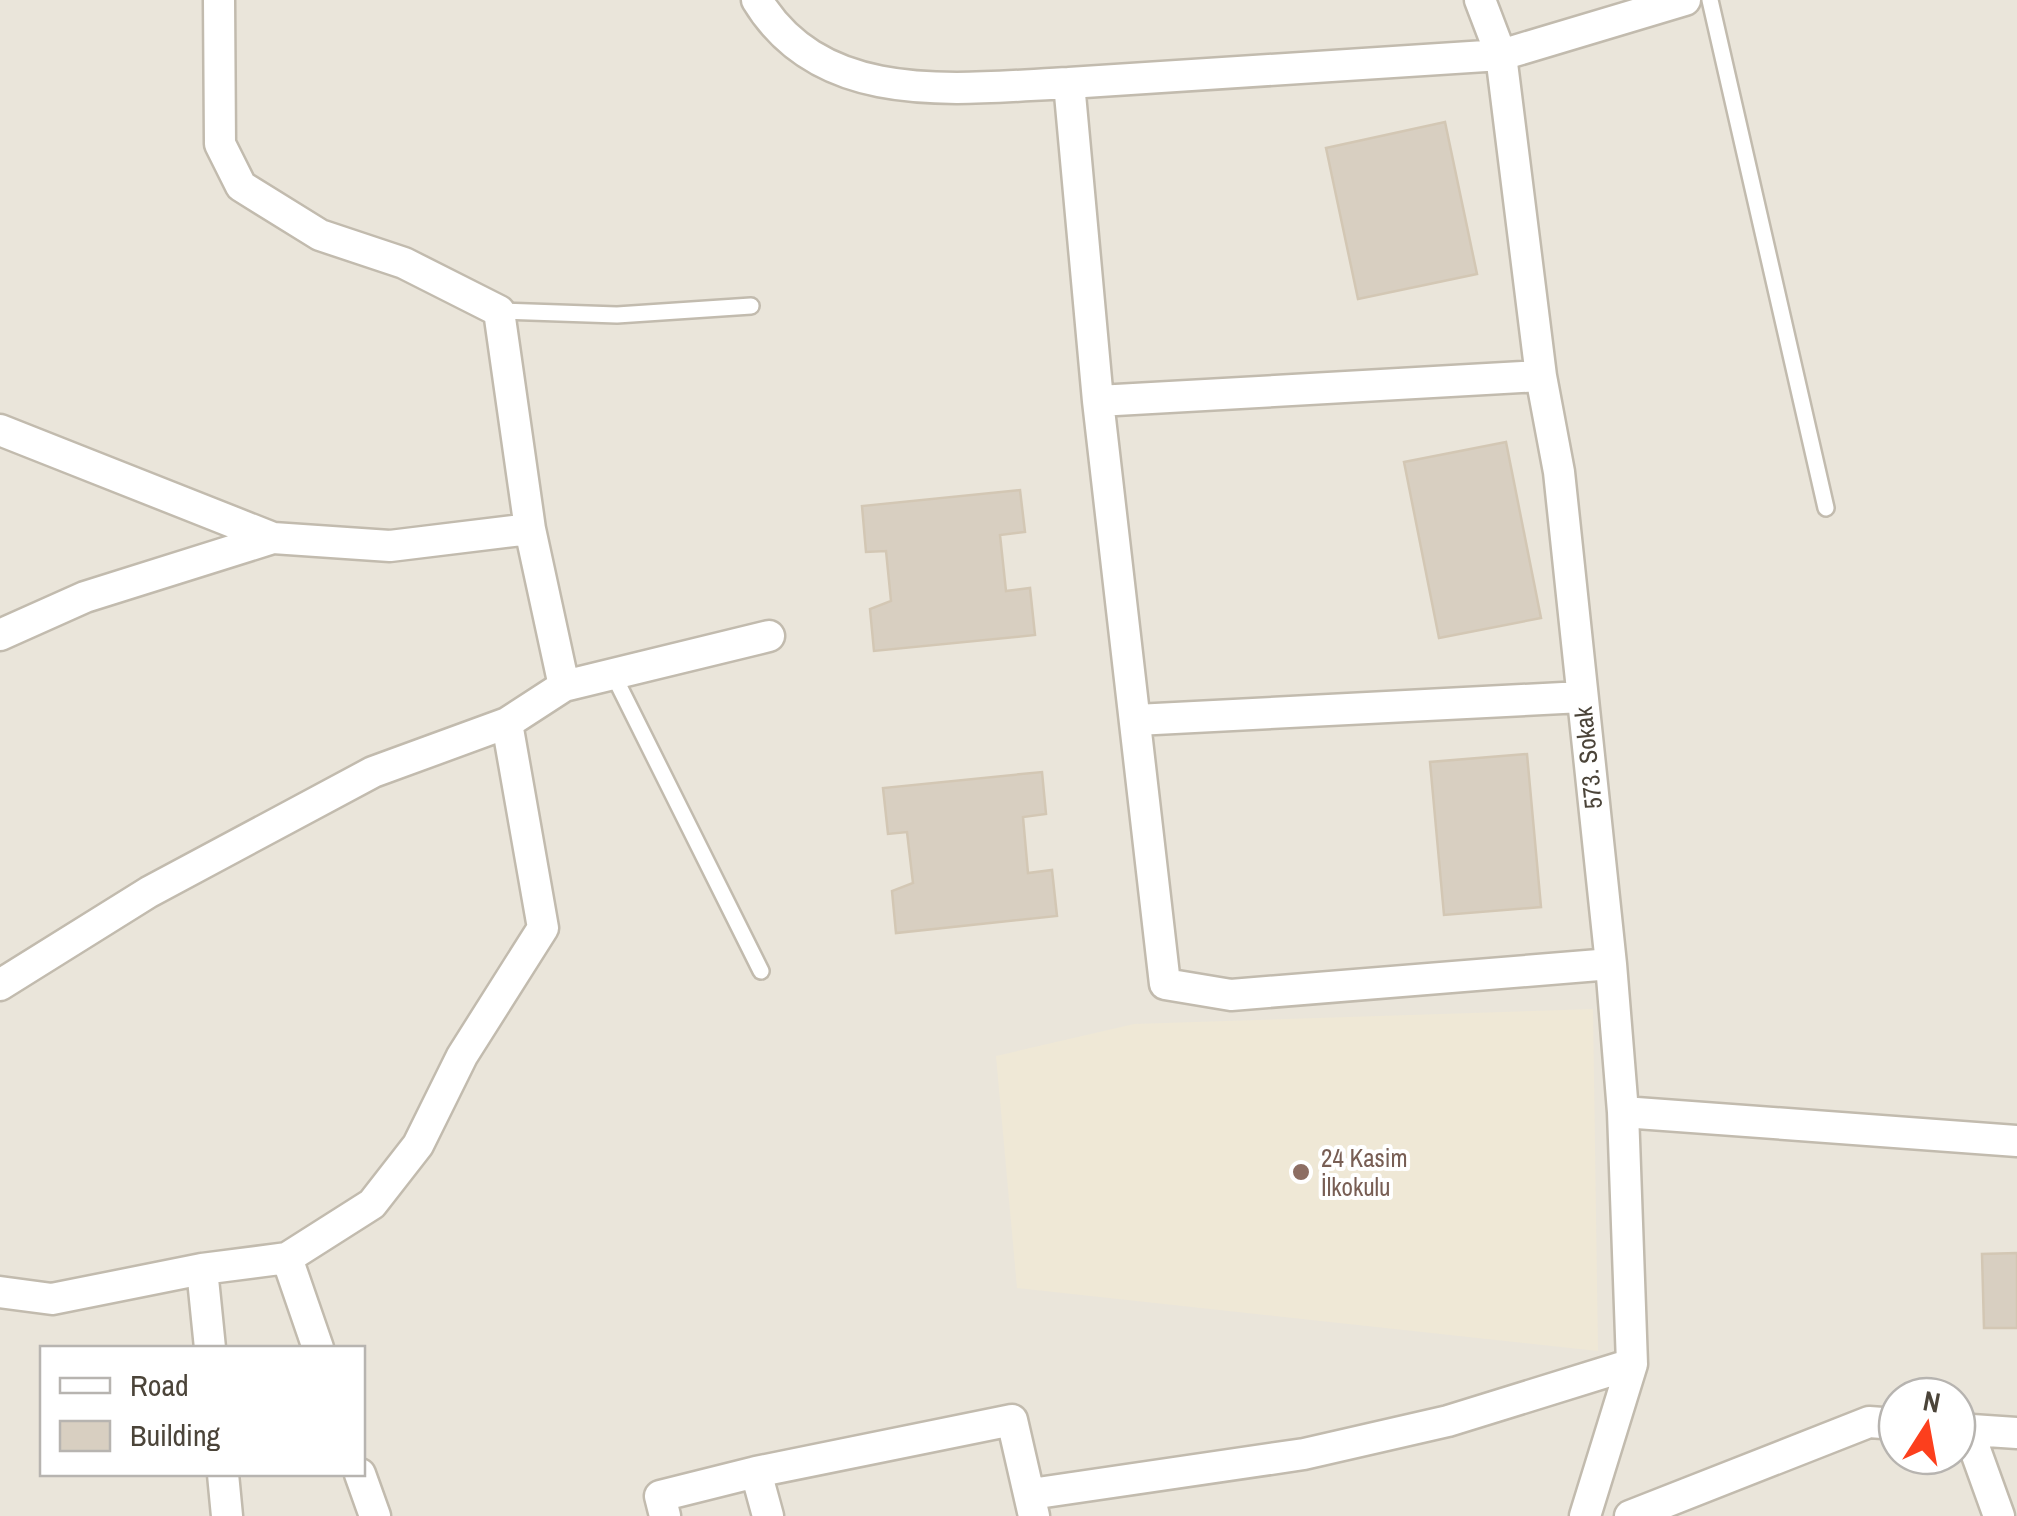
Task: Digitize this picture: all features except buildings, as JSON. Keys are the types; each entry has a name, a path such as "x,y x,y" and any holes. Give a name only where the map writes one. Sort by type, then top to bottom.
{"street":[{"path":"219,0 220,144 241,186 320,235 404,262 499,312 530,529 564,686"},
{"path":"757,0 796,49 843,73 934,89 1501,55 1685,0"},
{"name":"573. Sokak","path":"1480,0 1501,55 1541,376 1559,472 1611,964 1622,1112 1632,1364 1584,1516"},
{"path":"1069,83 1098,401 1165,984 1231,995 1611,964"},
{"path":"1098,401 1541,376"},
{"path":"0,430 273,538 390,546 530,529"},
{"path":"0,635 86,597 273,538"},
{"path":"0,985 150,892 372,772 508,723 564,686 770,636"},
{"path":"1136,720 1582,697"},
{"path":"0,1292 52,1299 202,1268 287,1258 372,1204 418,1146 462,1056 543,928 508,723"},
{"path":"1622,1112 2017,1141"},
{"path":"287,1258 317,1346"},
{"path":"202,1268 210,1346"},
{"path":"665,1516 660,1496 756,1472 1012,1420 1032,1505 1304,1454 1448,1420 1632,1364"},
{"path":"1630,1516 1869,1422 1877,1423"},
{"path":"1977,1430 2017,1433"},
{"path":"1977,1463 1999,1516"},
{"path":"756,1472 768,1516"},
{"path":"223,1476 227,1516"},
{"path":"361,1476 375,1516"}],"lane":[{"path":"1710,0 1826,508"},
{"path":"499,312 617,315 750,306"},
{"path":"613,674 761,971"}],"shaded area":[{"path":"0,0 2017,0 2017,1516 0,1516"},
{"name":"24 Kasim İlkokulu","path":"1593,1009 1598,1351 1017,1288 996,1056 1134,1024"}],"place":[{"name":"24 Kasim İlkokulu","path":"1301,1172"}]}
